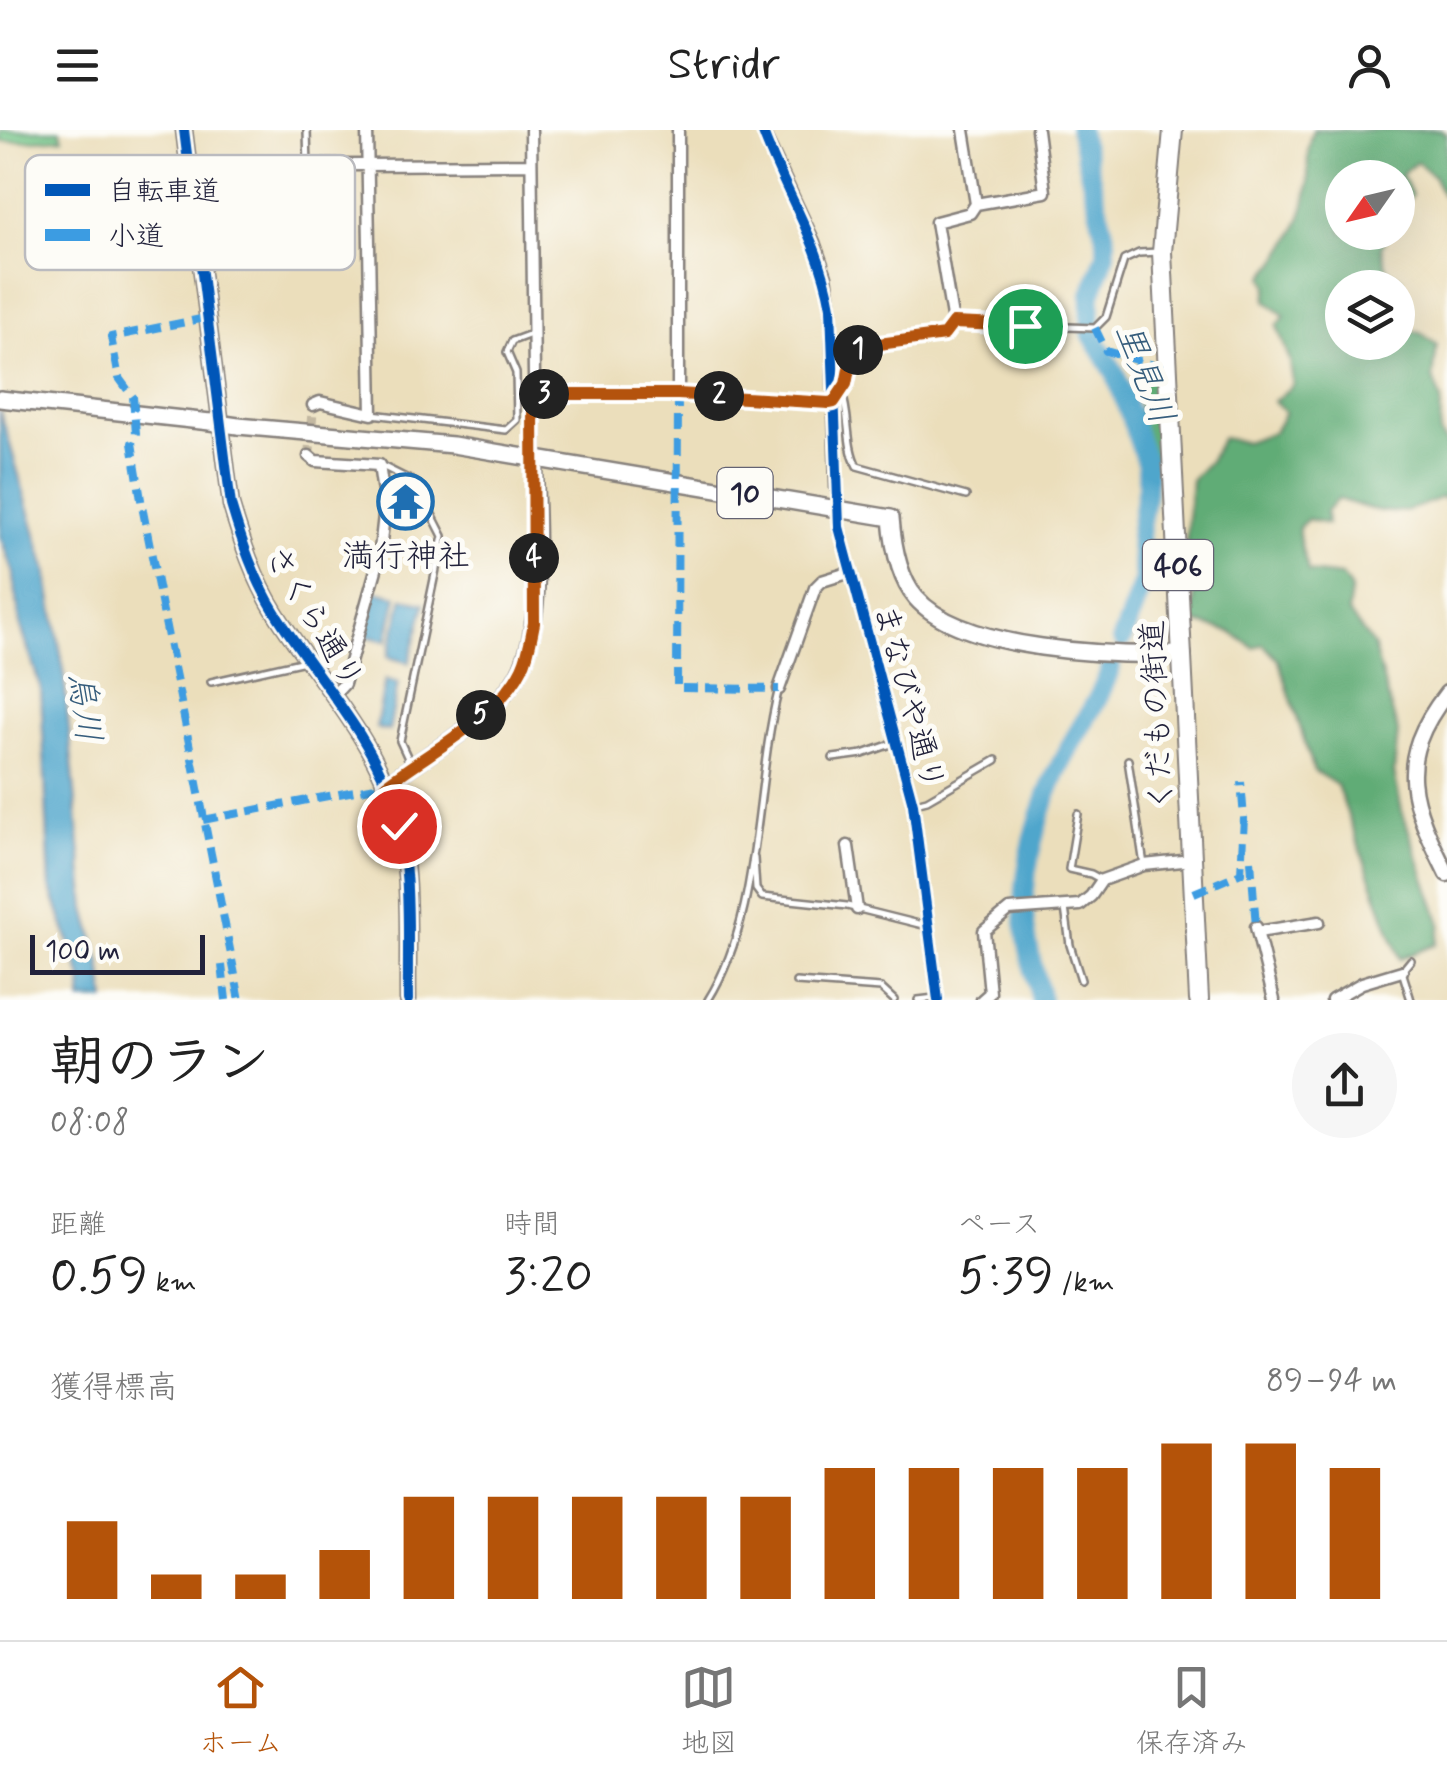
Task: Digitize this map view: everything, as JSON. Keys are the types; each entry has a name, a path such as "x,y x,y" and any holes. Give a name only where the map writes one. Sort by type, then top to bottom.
{"highway":[{"name":"くだもの街道","path":"1173,130 1162,252 1199,1000"}],"main road":[{"name":"10","path":"0,399 453,445 891,518 893,540 907,585 931,612 952,624 980,635 1084,650 1132,656 1183,654"}],"street":[{"name":"さくら通り","path":"184,130 187,155"},
{"path":"313,405 320,402 372,414 367,130"},
{"path":"386,785 493,705 511,687 526,657 534,623 531,130"},
{"path":"678,130 678,394"},
{"path":"762,130 826,276 838,397 836,488"},
{"path":"838,397 856,350 944,335 953,323 936,222 970,213 976,204 964,130"},
{"path":"976,204 1046,192 1036,130"},
{"path":"355,168 530,164"},
{"name":"さくら通り","path":"201,270 231,505 258,580 386,785 399,826 406,874 408,1000"},
{"path":"533,394 838,397"},
{"path":"309,456 315,461 379,464 385,506 379,559 344,684 333,696"},
{"name":"まなびや通り","path":"839,527 913,804 938,999"},
{"path":"779,689 815,588 822,581 851,572"},
{"path":"1447,693 1423,731 1410,769 1423,823 1447,874"},
{"path":"848,846 857,909"},
{"path":"982,1000 990,993 984,931 1009,910 1085,903 1102,880 1144,865 1192,860"},
{"path":"1274,1000 1257,930 1319,922"},
{"path":"1332,1000 1362,983 1402,971"}],"lane":[{"path":"307,130 308,155"},
{"path":"953,323 1099,326 1106,316 1124,260 1139,253 1162,252"},
{"path":"372,414 506,430 517,420 518,386 507,352 512,341 534,334"},
{"path":"838,397 849,413 852,454 858,466 966,496"},
{"path":"379,464 416,482 443,536 400,741 412,768"},
{"path":"211,682 309,659"},
{"path":"708,1000 734,946 753,856 768,732 779,689"},
{"path":"833,758 862,754 897,742"},
{"path":"913,804 927,800 996,760"},
{"path":"1128,760 1144,865"},
{"path":"1078,814 1069,870 1102,880"},
{"path":"753,856 756,889 762,896 857,909 930,926"},
{"path":"1064,905 1081,980"},
{"path":"1411,1000 1402,971 1412,960"},
{"path":"796,982 881,988 894,1000"},
{"path":"918,1000 938,999"}],"green space":[{"path":"0,130 60,130 63,138 0,142"},
{"path":"1313,130 1441,130 1447,134 1447,192 1442,195 1434,177 1415,160 1325,160 1325,250 1382,250 1388,270 1325,270 1325,360 1415,360 1415,331 1437,345 1433,378 1441,400 1440,434 1447,444 1447,501 1441,497 1412,509 1390,512 1338,499 1326,511 1327,524 1308,519 1299,527 1308,572 1342,576 1351,589 1348,612 1373,645 1398,732 1394,772 1402,811 1441,924 1436,944 1400,959 1337,785 1314,771 1279,661 1263,644 1254,648 1231,632 1193,622 1195,584 1186,542 1191,480 1209,461 1222,438 1245,442 1274,432 1285,413 1274,401 1293,385 1290,361 1277,326 1285,316 1266,301 1268,285 1264,277 1299,223 1308,185"},
{"path":"1141,367 1156,370 1161,389 1162,429 1155,459 1148,459 1143,437 1135,373"}],"water":[{"path":"0,410 47,572 63,666 86,909 106,1000 81,1000 82,978 50,886 41,689 20,624 13,572 0,536"},
{"path":"375,591 397,596 387,641 365,636"},
{"path":"403,598 425,604 409,663 388,657"},
{"path":"385,680 398,683 389,731 376,728"}],"waterway":[{"name":"里見川","path":"1079,130 1106,240 1106,254 1091,294 1090,332 1115,373 1147,465 1139,536 1144,579 1122,639"},
{"name":"里見川","path":"1041,1000 1025,925 1029,860 1056,774 1111,667"}],"tunnel":[{"path":"309,456 313,405"},
{"path":"836,488 839,527"}],"marked path":[{"path":"206,318 111,337 119,378 133,397 136,433 132,443 142,506 240,1000"},
{"path":"1095,328 1106,351 1167,369"},
{"path":"678,394 677,688 779,689"},
{"path":"1194,893 1241,873 1241,782"},
{"path":"203,820 386,785"},
{"path":"1251,860 1256,927"},
{"path":"222,965 226,1000"}],"cycle path":[{"path":"184,130 187,155"},
{"path":"762,130 819,260 831,307 839,527 913,804 938,1000"},
{"path":"202,270 231,505 249,560 290,635 370,751 399,825 406,874 408,1000"}],"place":[{"name":"満行神社","path":"406,501"}],"route":[{"path":"399,826 386,785 493,705 511,687 526,657 534,623 533,394 678,394 829,403 842,393 852,354 865,346 944,335 953,323 1025,326"}],"water label":[{"name":"烏川","path":"86,707"}]}
